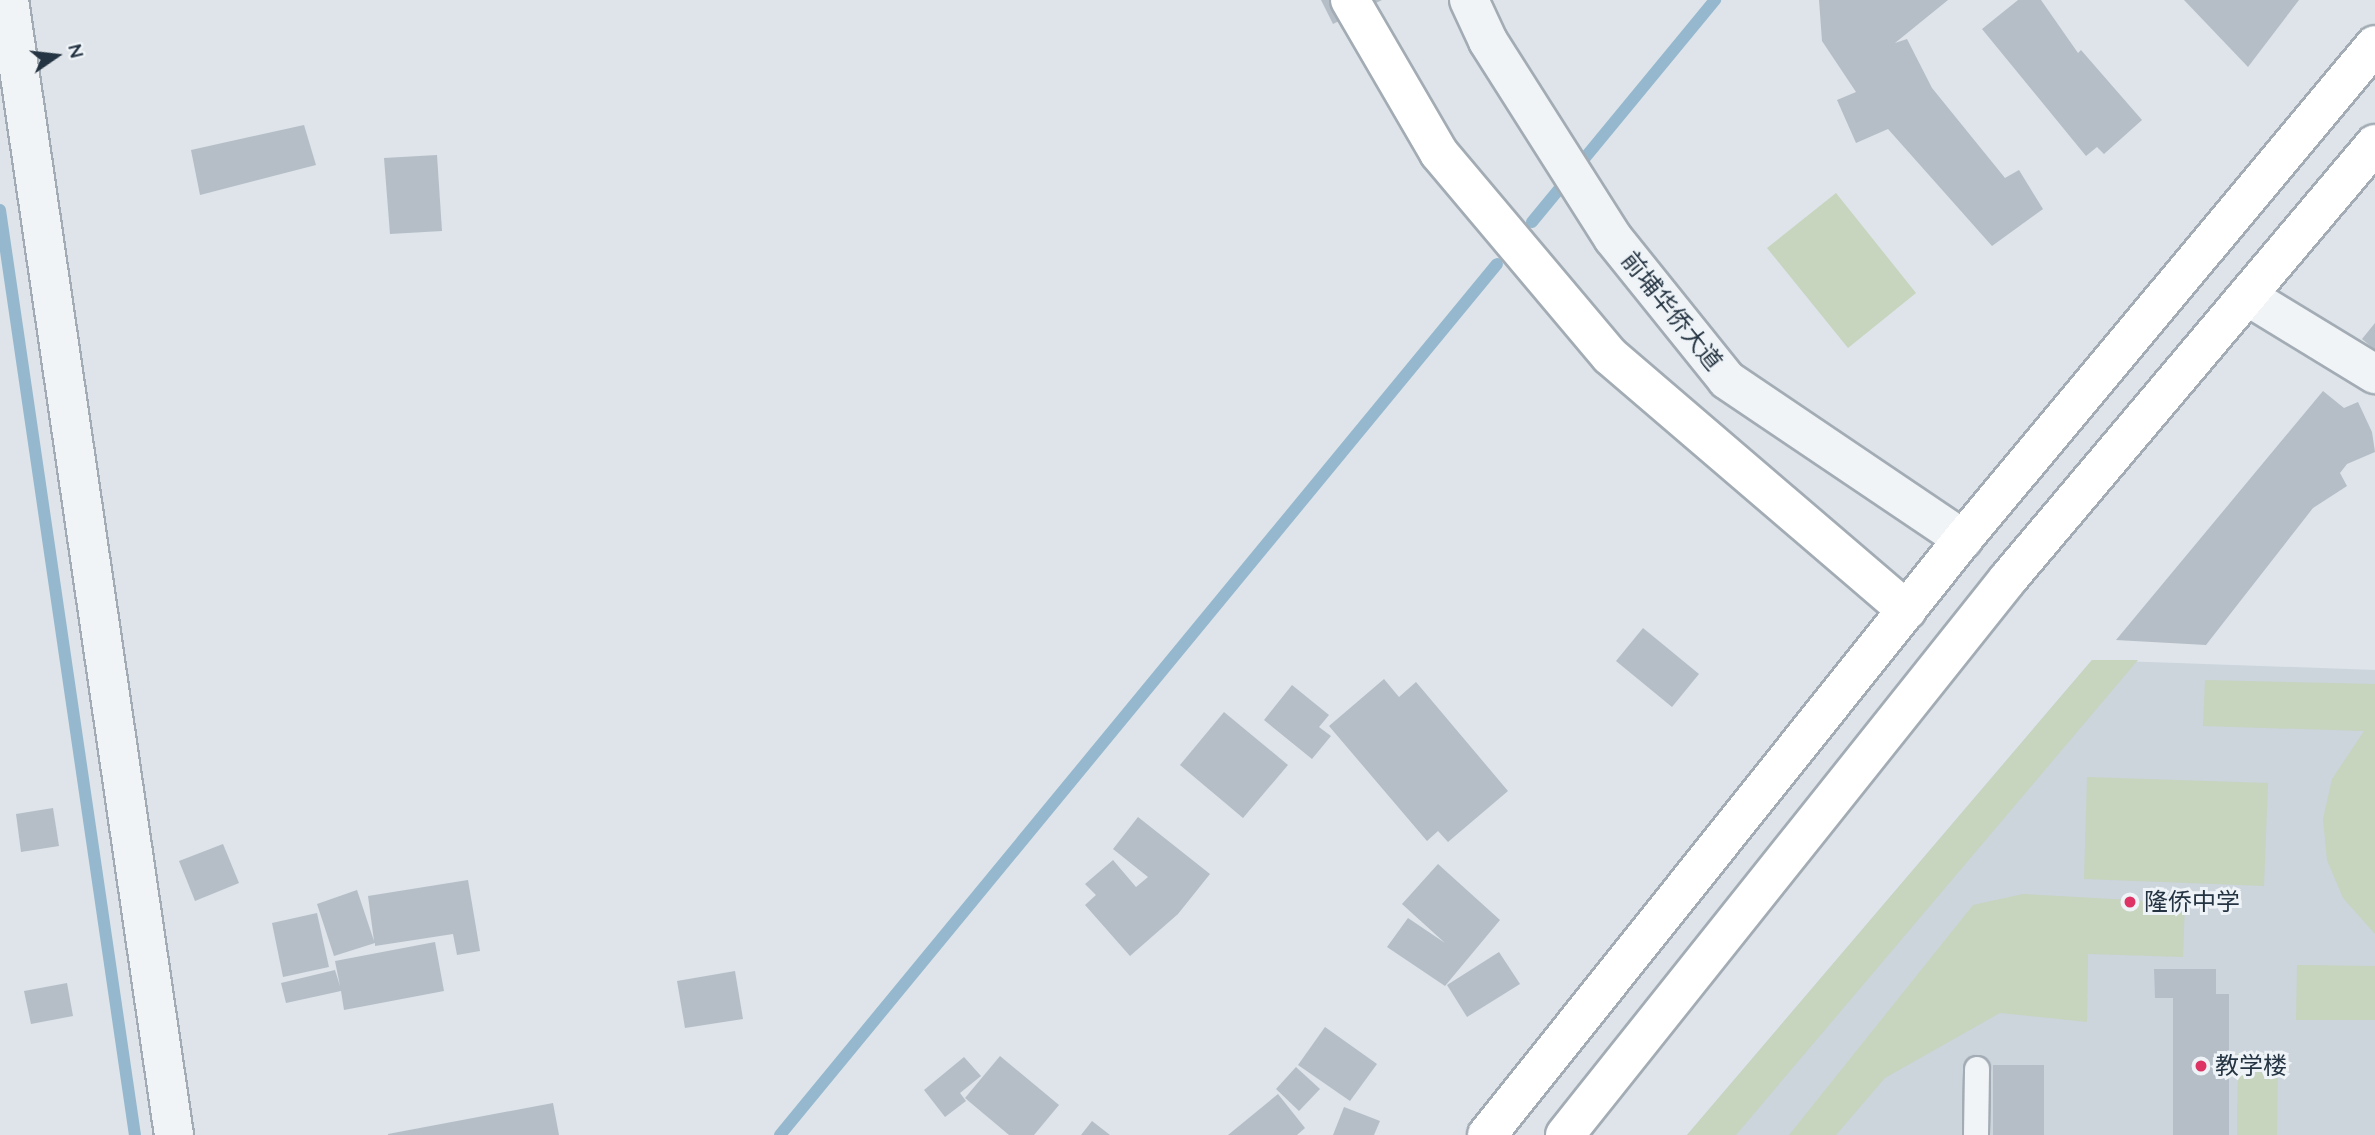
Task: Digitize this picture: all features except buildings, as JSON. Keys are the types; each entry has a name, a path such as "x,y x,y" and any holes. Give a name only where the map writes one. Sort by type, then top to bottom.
{"main road":[{"path":"1350,0 1439,153 1610,356 1907,611"},
{"path":"1487,1135 1962,539 2375,45"},
{"path":"1565,1135 2008,579 2375,144"}],"street":[{"path":"9,0 174,1135"},
{"name":"前埔华侨大道","path":"1469,0 1488,41 1613,238 1727,380 1962,539"},
{"path":"2246,296 2375,374"}],"lane":[{"path":"1976,1135 1977,1069"}],"shaded area":[{"name":"隆侨中学","path":"2092,660 2375,670 2375,1135 1687,1135"}],"green space":[{"path":"1836,193 1916,293 1848,348 1767,248"},
{"path":"2092,660 2138,660 1736,1135 1687,1135"},
{"path":"2205,680 2375,684 2375,934 2343,898 2327,860 2323,819 2332,779 2364,731 2203,726"},
{"path":"2087,777 2268,783 2264,886 2084,879"},
{"path":"2023,894 2185,903 2183,957 2088,954 2087,1022 2000,1013 1885,1078 1836,1135 1789,1135 1973,905"},
{"path":"2297,965 2375,966 2375,1020 2296,1020"},
{"path":"2238,1053 2278,1053 2277,1135 2237,1135"}],"waterway":[{"path":"1532,222 1715,0"},
{"path":"0,210 135,1135"},
{"path":"780,1135 1497,264"}],"place":[{"name":"隆侨中学","path":"2130,902"},
{"name":"教学楼","path":"2201,1066"}]}
